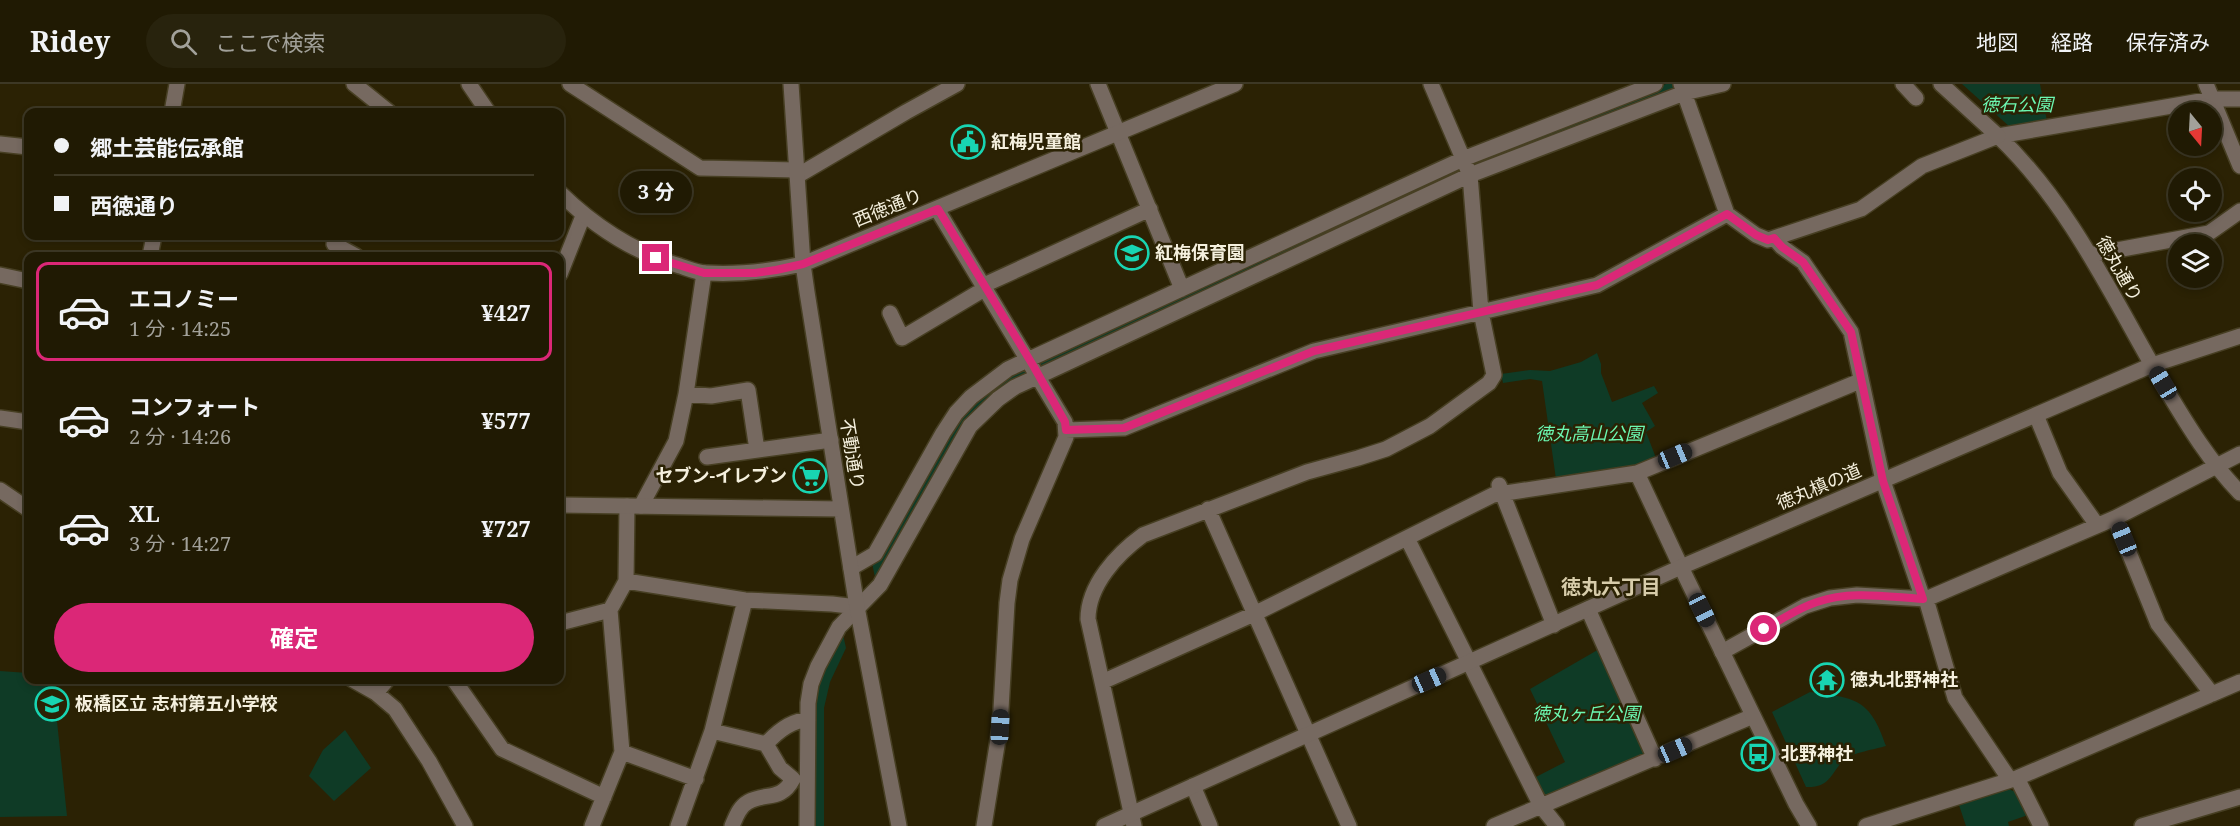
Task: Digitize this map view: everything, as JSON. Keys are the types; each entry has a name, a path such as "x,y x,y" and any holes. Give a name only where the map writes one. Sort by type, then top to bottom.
{"street":[{"path":"173,108 177,84"},
{"path":"354,84 384,108"},
{"path":"469,84 485,108"},
{"path":"570,84 700,168 797,173 957,84"},
{"name":"不動通り","path":"791,84 803,264 857,607 899,826"},
{"path":"1098,84 1182,289"},
{"name":"西徳通り","path":"564,196 583,216 640,252 704,273 755,273 803,264 1235,84"},
{"path":"1132,820 1088,619 1091,596 1111,565 1125,548 1143,536 1306,472 1386,449 1450,415 1489,383 1494,375 1481,312 1470,175 1431,84"},
{"path":"851,568 875,554 956,413 988,382 1029,359 1463,159 1655,84"},
{"path":"807,826 800,779 811,684 818,666 839,627 879,585 970,426 998,399 1015,387 1470,175 1682,88 1723,84"},
{"path":"1903,84 1916,98"},
{"name":"徳丸通り","path":"1941,84 1998,136 2033,172 2090,255 2184,420 2216,465 2240,493"},
{"path":"2206,84 2240,166"},
{"path":"1682,88 1727,214 1756,235 1768,240 1861,209 1922,166 1998,136 2212,99 2240,99"},
{"path":"0,144 24,147"},
{"path":"938,209 1039,376 1065,422 1066,430 1066,437 1022,539 1010,580 1000,727 984,826"},
{"path":"890,313 902,338 985,286 1150,209"},
{"path":"2090,255 2209,233 2240,211"},
{"path":"1066,430 1124,428 1314,351 1597,285 1727,214"},
{"path":"564,264 583,216"},
{"path":"1774,238 1782,247 1803,262 1851,332 1883,481 1955,698 2013,779 2041,826"},
{"path":"335,245 348,252"},
{"path":"592,826 622,752 610,610 626,581 634,506 676,441 686,394 704,273"},
{"path":"0,275 24,280"},
{"name":"徳丸槙の道","path":"1104,826 1132,820 1193,786 1681,567 2152,365 2240,336"},
{"path":"1102,682 1254,614 1501,489 1637,473 1860,381"},
{"path":"686,394 711,396 748,390 757,450"},
{"path":"2036,415 2060,473 2097,525"},
{"path":"0,418 24,421"},
{"path":"706,457 831,440"},
{"path":"1722,652 1805,606 1830,598 1857,595 1924,599 2148,503 2240,454"},
{"path":"1637,473 1753,716 1809,826"},
{"path":"1501,489 1554,624"},
{"path":"0,490 24,506"},
{"path":"564,505 841,509"},
{"path":"1208,509 1349,826"},
{"path":"2115,518 2158,624 2212,694"},
{"path":"1407,538 1541,806 1557,826"},
{"path":"626,581 746,600 857,607"},
{"path":"678,826 712,731 746,600"},
{"path":"1588,609 1655,759"},
{"path":"564,622 610,610"},
{"path":"1866,826 2013,779 2240,682"},
{"path":"360,684 376,693 395,709 429,761 465,826"},
{"path":"376,693 384,684"},
{"path":"457,684 502,749 604,797"},
{"path":"1494,826 1753,716"},
{"path":"765,744 776,733 801,720 808,720"},
{"path":"712,731 765,744 780,768 800,779"},
{"path":"622,752 696,779"},
{"path":"732,826 741,808 749,801 774,796 800,779"},
{"path":"1193,786 1210,826"},
{"path":"2142,826 2240,797"}],"green space":[{"path":"1666,84 1672,84 1675,93 1475,170 1472,159"},
{"name":"徳石公園","path":"1962,84 2040,84 2047,121 2010,127"},
{"path":"1455,166 1458,177 1044,370 1038,359"},
{"name":"徳丸高山公園","path":"1597,353 1601,373 1612,402 1654,386 1658,393 1642,403 1655,426 1646,432 1656,458 1630,468 1556,479 1542,381 1530,379 1503,383 1501,374 1530,370 1550,371 1581,362"},
{"path":"1023,367 1028,377 995,396 876,582 872,563 945,435 973,400"},
{"path":"842,630 846,648 830,682 824,708 824,826 810,826 811,698"},
{"name":"徳丸ヶ丘公園","path":"1601,648 1645,747 1642,757 1550,796 1540,793 1534,778 1565,762 1530,689"},
{"path":"0,671 24,673 24,684 51,684 55,702 67,816 0,817"},
{"path":"1810,692 1839,696 1859,703 1874,718 1886,746 1848,757 1821,785 1806,787 1772,712"},
{"path":"345,730 371,768 334,801 309,776 323,750"},
{"path":"2008,789 2016,792 2028,815 2008,822 2009,826 1966,826 1959,805"}],"place":[{"name":"紅梅児童館","path":"968,142"},
{"name":"紅梅保育園","path":"1132,253"},
{"name":"セブン-イレブン","path":"810,476"},
{"name":"徳丸北野神社","path":"1827,680"},
{"name":"板橋区立 志村第五小学校","path":"52,704"},
{"name":"北野神社","path":"1758,754"}],"district":[{"name":"徳丸六丁目","path":"1611,587"}],"route":[{"path":"656,258 704,273 755,273 776,270 803,264 938,209 1034,367 1065,422 1066,430 1124,428 1314,351 1597,285 1727,214 1756,235 1768,240 1774,238 1782,247 1803,262 1851,332 1883,481 1923,599 1857,595 1830,598 1805,606 1764,629"}]}
